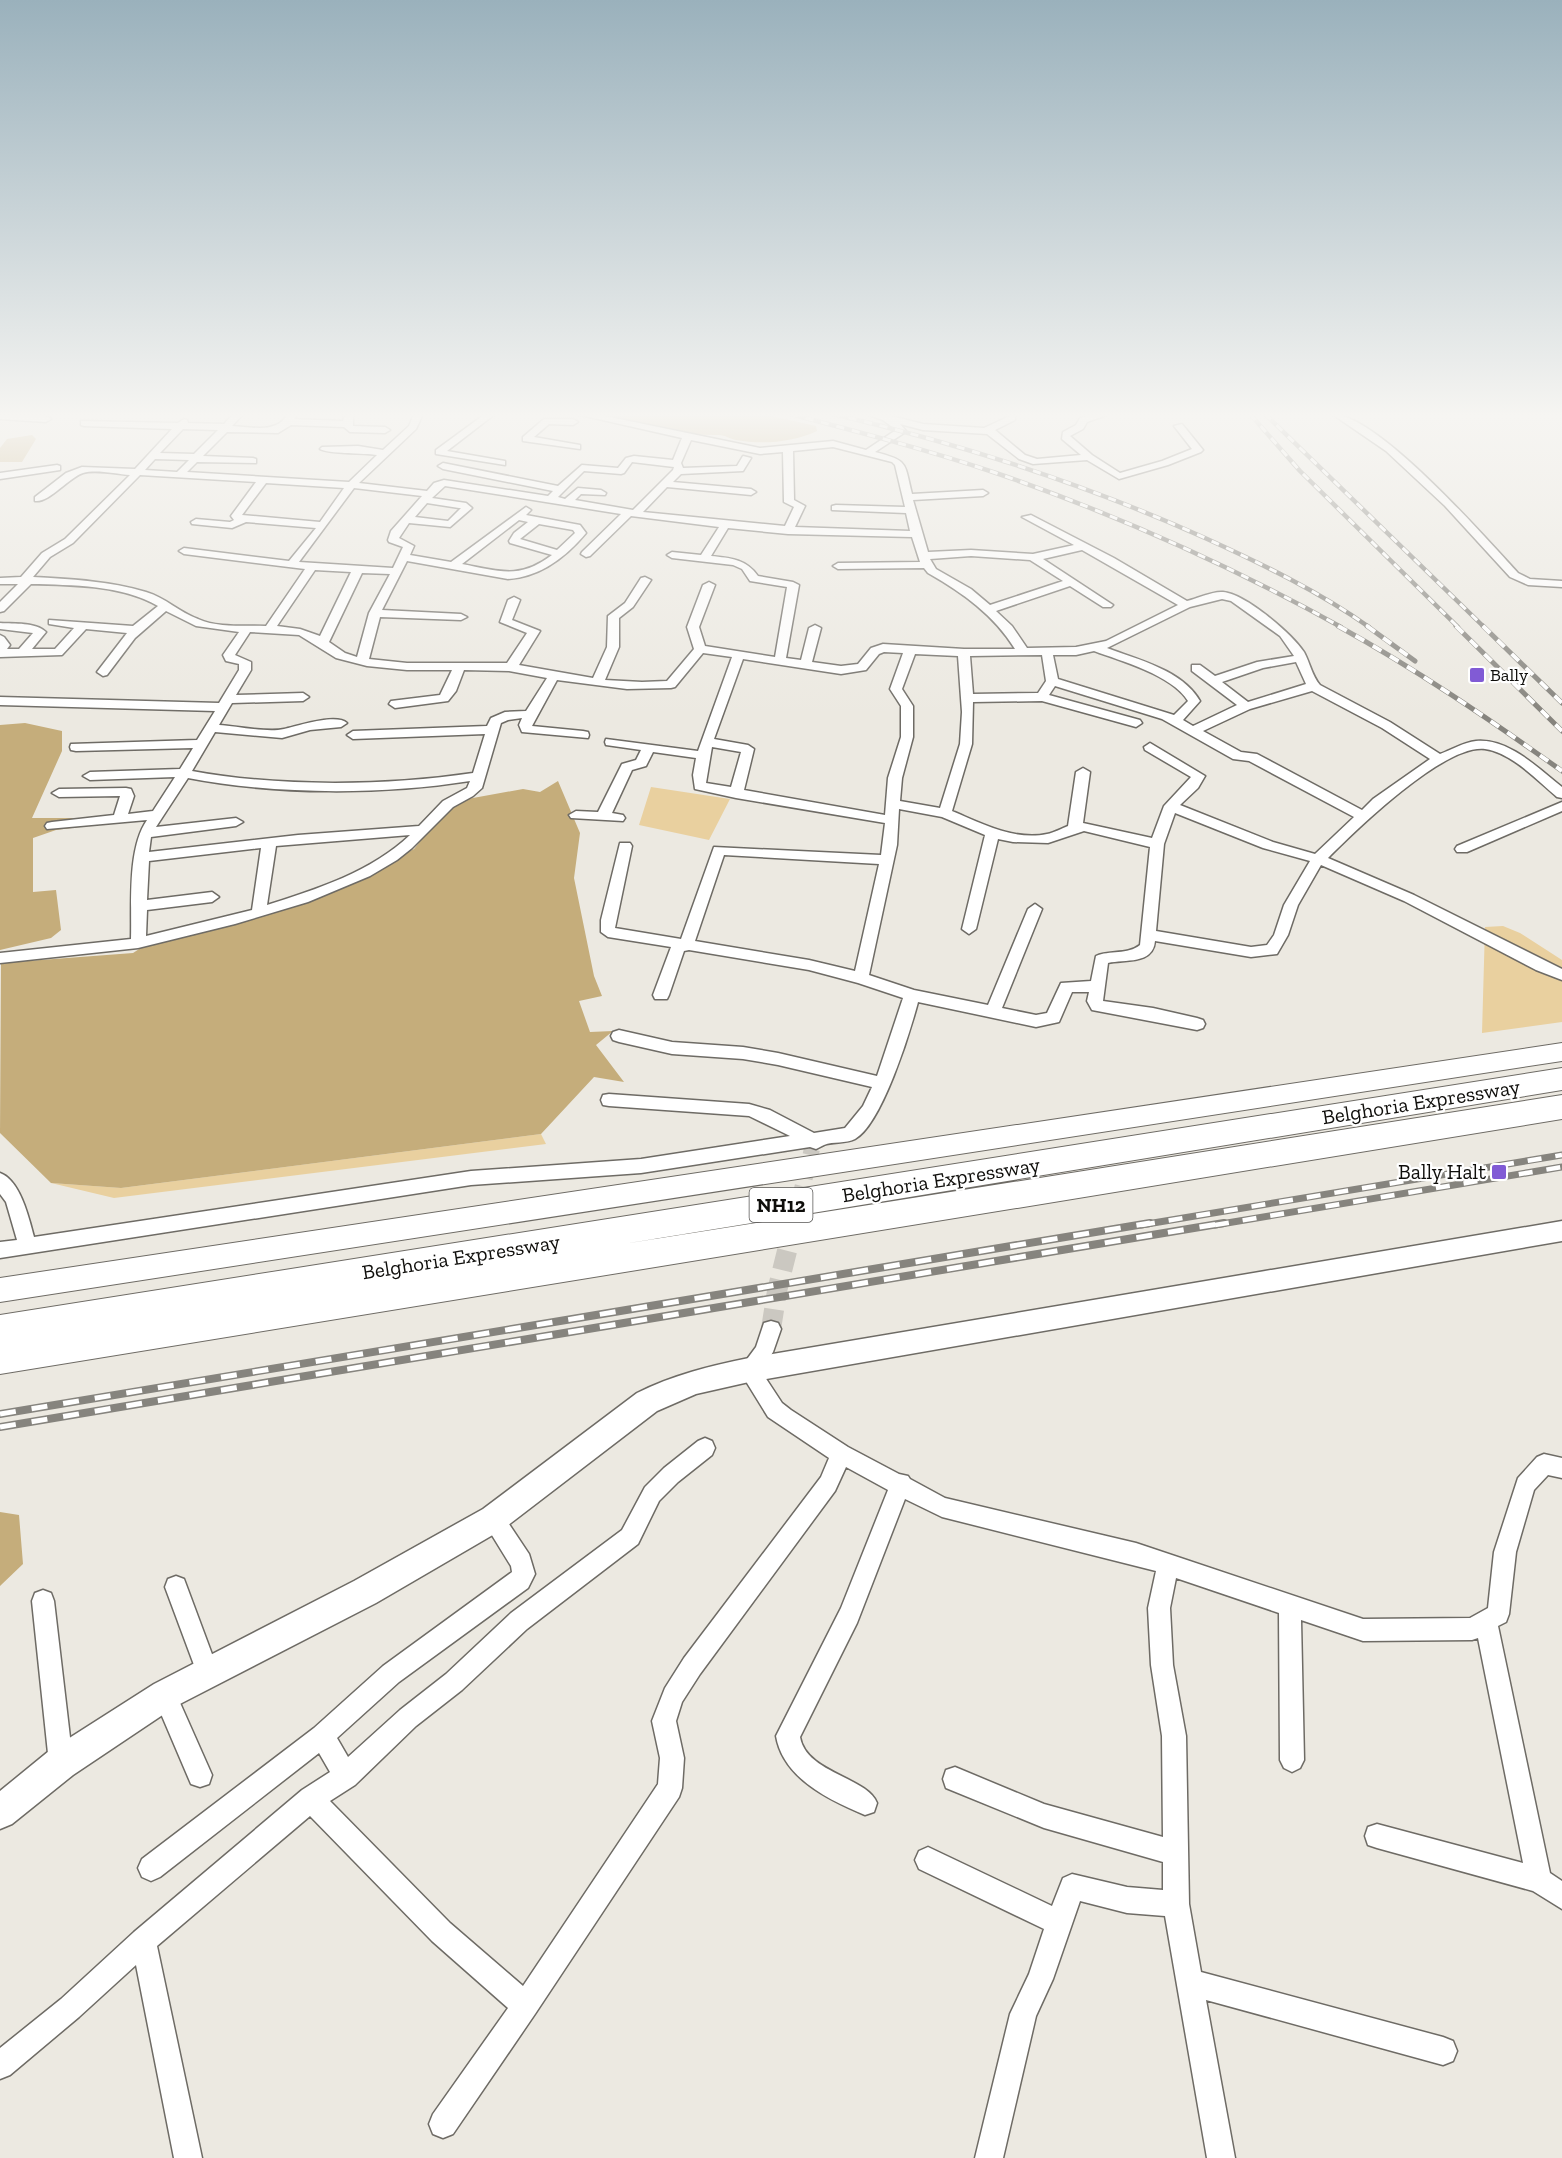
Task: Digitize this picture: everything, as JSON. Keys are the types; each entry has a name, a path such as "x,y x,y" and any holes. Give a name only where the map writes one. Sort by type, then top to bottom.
{"highway":[{"name":"Belghoria Expressway","path":"0,1330 1562,1079"},
{"name":"Belghoria Expressway","path":"0,1358 1562,1107"}],"main road":[{"path":"0,1290 1562,1052"}],"street":[{"path":"0,609 46,555 69,541 96,515"},
{"path":"237,515 238,518 243,519 323,525"},
{"path":"292,564 330,515"},
{"path":"362,661 375,613 409,546 393,540 393,536 412,515"},
{"path":"408,520 450,524 460,515"},
{"path":"453,566 522,515"},
{"path":"576,527 589,515"},
{"path":"586,554 630,515"},
{"path":"645,515 725,525 828,534 916,534"},
{"path":"788,531 796,515"},
{"path":"912,515 925,561 932,571 967,591 1008,628 1022,650"},
{"path":"1459,515 1514,575 1528,582 1562,584"},
{"path":"1027,516 1186,605"},
{"path":"404,557 519,577 539,570 581,533 576,527 519,517"},
{"path":"196,522 232,525 243,519"},
{"path":"537,520 514,541 558,553"},
{"path":"704,559 725,525"},
{"path":"838,566 925,561 971,553 1033,557 1083,546"},
{"path":"184,551 312,567 357,571 396,571"},
{"path":"672,555 735,562 746,567 754,579 794,586 780,660"},
{"path":"1033,557 1107,605"},
{"path":"270,628 312,567"},
{"path":"323,642 357,571"},
{"path":"0,581 25,580 127,590 167,605 199,623 270,628 302,633 323,642 344,657 362,661 511,668 554,676 647,687 671,684 700,649"},
{"path":"598,681 613,647 614,616 629,604 645,580"},
{"path":"987,610 1071,582"},
{"path":"700,649 693,627 708,585"},
{"path":"700,649 841,670 862,667 879,649 964,653 1022,650 1076,651 1126,637 1186,605 1215,596 1228,596 1284,634 1300,658 1314,686 1386,725 1439,759"},
{"path":"511,668 534,631 506,622 514,600"},
{"path":"103,672 134,630 144,620 167,605"},
{"path":"375,613 461,617"},
{"path":"53,622 134,630"},
{"path":"0,639 4,645 0,652 58,652 84,625"},
{"path":"0,626 40,632 22,653"},
{"path":"138,943 141,857 145,833 184,773 246,665 246,662 230,658 229,655 247,627"},
{"path":"806,664 815,628"},
{"path":"1094,647 1171,679 1186,690 1194,701 1176,721"},
{"path":"861,978 886,860 894,804 895,778 907,737 907,706 898,693 896,684 910,650"},
{"path":"1042,697 1052,681 1047,652"},
{"path":"945,813 966,744 967,698 964,653"},
{"path":"739,655 702,755 698,781 700,786 892,820"},
{"path":"1213,681 1261,665 1300,658"},
{"path":"395,704 444,698 450,691 459,667"},
{"path":"1196,668 1246,706"},
{"path":"554,676 530,714 525,725 526,729 583,735"},
{"path":"1052,681 1176,721 1234,754 1252,757 1363,816"},
{"path":"1195,730 1246,706 1314,686"},
{"path":"0,701 225,703 303,697"},
{"path":"967,698 1042,697 1080,705 1136,723"},
{"path":"0,958 138,943 259,912 318,892 391,858 407,846 450,802 471,793 497,718 530,714"},
{"path":"210,729 282,734 309,726 341,723"},
{"path":"353,735 491,730"},
{"path":"611,742 702,755"},
{"path":"708,742 748,749 736,794"},
{"path":"76,747 201,744"},
{"path":"1148,935 1251,952 1272,950 1281,935 1295,898 1317,859 1378,802 1439,759 1476,745 1490,746 1518,759 1562,794"},
{"path":"1150,747 1198,776 1194,785 1171,806 1157,844 1148,935 1144,951 1133,956 1106,957 1101,960 1095,1001 1098,1006 1153,1014 1197,1024"},
{"path":"603,817 627,767 641,763 649,748"},
{"path":"1075,828 1083,772"},
{"path":"90,776 184,773 215,779 303,785 410,785 478,776"},
{"path":"59,793 126,792 127,796 120,819"},
{"path":"894,804 945,813 992,833 1013,838 1048,839 1075,828 1099,830 1157,844"},
{"path":"1171,806 1268,845 1317,859 1409,898 1540,966 1562,975"},
{"path":"1462,849 1562,806"},
{"path":"52,826 156,815"},
{"path":"576,815 618,818"},
{"path":"145,833 236,822"},
{"path":"141,857 422,830"},
{"path":"969,929 992,833"},
{"path":"259,912 269,843"},
{"path":"625,846 608,920 608,932 809,965 861,978 912,995 1036,1021 1053,1018 1066,987 1098,986"},
{"path":"661,996 719,850 886,860"},
{"path":"140,906 212,897"},
{"path":"993,1012 1035,909"},
{"path":"0,1250 471,1178 641,1166 814,1145 849,1134 859,1128 908,1013 912,995"},
{"path":"619,1036 672,1048 743,1053 778,1059 880,1083"},
{"path":"609,1100 749,1110 814,1145"},
{"path":"0,1180 14,1200 27,1246"},
{"path":"0,1812 61,1763 165,1695 365,1592 494,1519 647,1402 673,1387 749,1370 1562,1231"},
{"path":"749,1370 760,1361 766,1351 771,1329"},
{"path":"749,1370 775,1410 841,1454 942,1507 1136,1554 1363,1630 1472,1629 1498,1614 1505,1552 1525,1485 1544,1464 1562,1468"},
{"path":"0,2065 70,2008 143,1941 311,1799 346,1776 408,1718 454,1682 519,1621 630,1537 652,1494 671,1474 705,1448"},
{"path":"443,2124 526,2005 670,1788 672,1758 664,1721 673,1696 692,1666 828,1484 841,1454"},
{"path":"865,1803 819,1777 798,1760 787,1744 788,1736 849,1614 901,1484"},
{"path":"150,1868 322,1736 391,1674 519,1580 524,1574 522,1562 494,1519"},
{"path":"1168,1565 1159,1608 1162,1665 1174,1736 1176,1904 1221,2158"},
{"path":"176,1587 208,1673"},
{"path":"43,1601 61,1763"},
{"path":"1290,1605 1292,1760"},
{"path":"1486,1621 1539,1880"},
{"path":"165,1695 200,1775"},
{"path":"322,1736 346,1776"},
{"path":"955,1779 1044,1816 1175,1853"},
{"path":"311,1799 455,1944 526,2005"},
{"path":"1377,1836 1539,1880 1562,1896"},
{"path":"928,1860 1059,1923"},
{"path":"989,2158 1023,2014 1040,1979 1072,1887 1127,1899 1176,1904"},
{"path":"143,1941 188,2158"},
{"path":"1190,1982 1443,2051"}],"shaded area":[{"path":"25,723 62,731 62,751 32,818 72,818 88,826 56,830 33,838 33,892 56,890 61,930 51,938 0,950 0,725"},
{"path":"558,781 580,833 574,878 594,976 602,996 579,1001 590,1032 613,1031 596,1045 624,1082 594,1077 541,1134 121,1188 51,1183 0,1133 1,963 133,953 147,944 326,892 414,849 451,802 523,789 540,792"},
{"path":"651,787 730,799 709,840 639,825"},
{"path":"1503,926 1520,933 1562,960 1562,1022 1482,1033 1485,927"},
{"path":"541,1134 546,1144 114,1198 51,1183 121,1188"},
{"path":"0,1512 19,1515 23,1564 0,1586"}],"tunnel":[{"path":"793,1225 812,1149"},
{"path":"771,1329 777,1291 794,1223"}],"railway":[{"path":"1106,515 1215,562 1341,627"},
{"path":"1152,515 1268,568 1310,590 1369,627"},
{"path":"1344,515 1458,627"},
{"path":"1369,515 1484,627"},
{"path":"1338,626 1396,659 1452,695 1562,771"},
{"path":"1367,626 1415,661"},
{"path":"1456,626 1562,731"},
{"path":"1483,626 1562,703"},
{"path":"1141,1225 1562,1155"},
{"path":"1215,1225 1562,1167"},
{"path":"0,1414 1150,1223"},
{"path":"0,1427 1224,1223"}],"place":[{"name":"Bally","path":"1477,675"},
{"name":"Bally Halt","path":"1499,1172"}]}
